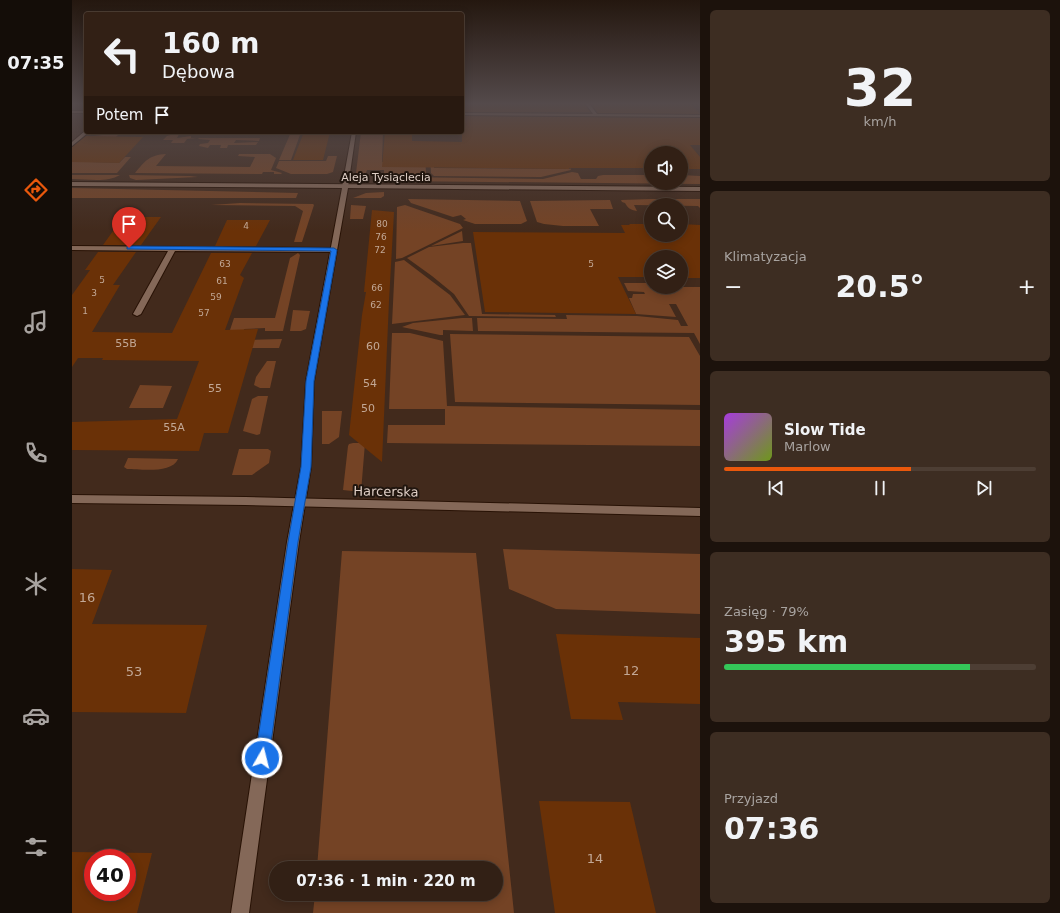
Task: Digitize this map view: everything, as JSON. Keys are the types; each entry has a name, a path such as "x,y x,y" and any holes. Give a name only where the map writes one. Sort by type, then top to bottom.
{"street":[{"path":"240,913 293,542 306,467 310,381 352,146"},
{"name":"Aleja Tysiąclecia","path":"72,184 700,189"},
{"path":"72,248 334,250"},
{"path":"136,314 172,248"},
{"name":"Harcerska","path":"72,500 300,502 700,512"}],"shaded area":[{"path":"83,146 107,146 91,162 119,163 125,157 131,157 117,173 72,173 72,155"},
{"path":"199,146 210,146 208,148"},
{"path":"221,146 228,146 227,148 220,148"},
{"path":"285,146 296,146 291,160 279,160"},
{"path":"359,146 383,146 382,162 413,162 425,155 426,173 422,175 411,177 384,174 384,170 367,170 366,173 356,173"},
{"path":"166,154 156,166 250,167 255,157 238,156 239,154 270,154 276,158 271,170 282,173 135,173 151,157"},
{"path":"430,154 434,158 434,168 570,169 566,159 571,170 541,177 434,176 431,173"},
{"path":"328,156 337,156 333,172 327,174 291,174 276,168 279,161 326,161"},
{"path":"572,172 578,173 581,179 596,179 598,176 603,175 644,175 644,183 396,181 396,178 398,177 543,179"},
{"path":"72,175 120,175 109,179 97,180 72,179"},
{"path":"129,175 198,177 136,180 130,178"},
{"path":"688,175 700,176 700,184 688,184"},
{"path":"72,188 298,193 296,198 72,198"},
{"path":"384,192 384,196 381,198 353,198 366,193"},
{"path":"408,199 520,201 527,221 521,224 475,224 463,220 466,219 461,215 453,217 411,203"},
{"path":"644,199 644,205 634,205 637,211 627,206 621,200"},
{"path":"688,199 700,199 700,208 698,206 688,206"},
{"path":"610,200 613,209 590,209 599,226 563,226 537,222 530,201"},
{"path":"240,203 314,205 302,242 294,242 303,211 295,206 211,205"},
{"path":"351,205 366,206 363,219 350,219"},
{"path":"405,205 460,224 463,228 402,258 396,259 397,207"},
{"path":"462,231 463,241 431,246"},
{"path":"471,243 482,314 555,315 556,317 469,316 454,294 407,258 429,247"},
{"path":"298,253 300,255 283,331 265,331 265,328 244,329 243,340 282,339 279,348 224,348 234,318 275,318 290,258"},
{"path":"404,260 450,295 465,315 392,324 395,262"},
{"path":"624,283 644,283 644,292 628,291"},
{"path":"688,287 700,287 700,344 694,333 478,331 477,318 567,319 566,315 637,316 678,320 681,326 688,326 676,304 669,304 676,317 636,314 629,298 632,298 633,294 688,294"},
{"path":"293,310 310,311 306,329 301,331 290,331"},
{"path":"472,318 473,331 443,330 443,335 440,335 402,327 413,323"},
{"path":"392,333 410,333 443,341 447,406 700,410 700,446 387,443 388,425 445,425 445,409 389,409"},
{"path":"450,334 689,337 700,356 700,405 455,402"},
{"path":"267,361 276,361 270,388 260,388 254,385 256,377"},
{"path":"140,385 172,386 163,408 129,408"},
{"path":"258,396 268,396 260,434 257,435 243,431 252,399"},
{"path":"322,411 342,411 339,437 329,444 322,444"},
{"path":"365,443 361,492 343,490 348,446 349,444"},
{"path":"239,449 268,449 271,451 269,463 252,475 232,475"},
{"path":"128,458 178,459 175,464 169,467 147,470 127,469 124,467"},
{"path":"503,549 700,554 700,614 556,609 509,589"},
{"path":"342,551 476,553 514,913 313,913 314,901 503,901 503,861 318,861"}],"building":[{"path":"74,146 135,146 119,163 72,162 72,147"},
{"path":"299,146 327,146 323,160 293,160"},
{"path":"384,146 691,146 700,157 700,169 688,169 688,146 644,146 644,168 569,169 382,167"},
{"path":"372,210 394,212 382,462 349,435 362,315 366,292 364,292"},
{"path":"123,217 161,217 141,245 103,245"},
{"path":"227,220 270,220 256,246 215,246"},
{"path":"629,224 644,224 644,242 688,242 688,224 700,225 700,278 688,278 688,250 644,250 644,277 618,277 636,314 485,312 473,232 625,233 621,225 630,225"},
{"path":"98,252 136,252 113,285 120,285 92,332 172,333 211,253 252,253 240,275 244,278 225,330 258,329 228,433 204,433 199,451 72,450 72,422 177,419 199,361 102,360 103,358 78,358 72,367 72,295 90,270 85,270"},
{"path":"72,569 112,570 92,624 207,625 186,713 72,712"},
{"path":"556,634 700,638 700,704 618,702 623,720 571,719"},
{"path":"539,801 630,802 656,913 555,913"},
{"path":"72,852 84,852 84,901 136,901 136,853 152,853 137,913 72,913"}],"route":[{"path":"129,248 334,250 310,381 306,467 293,542 262,758"}]}
